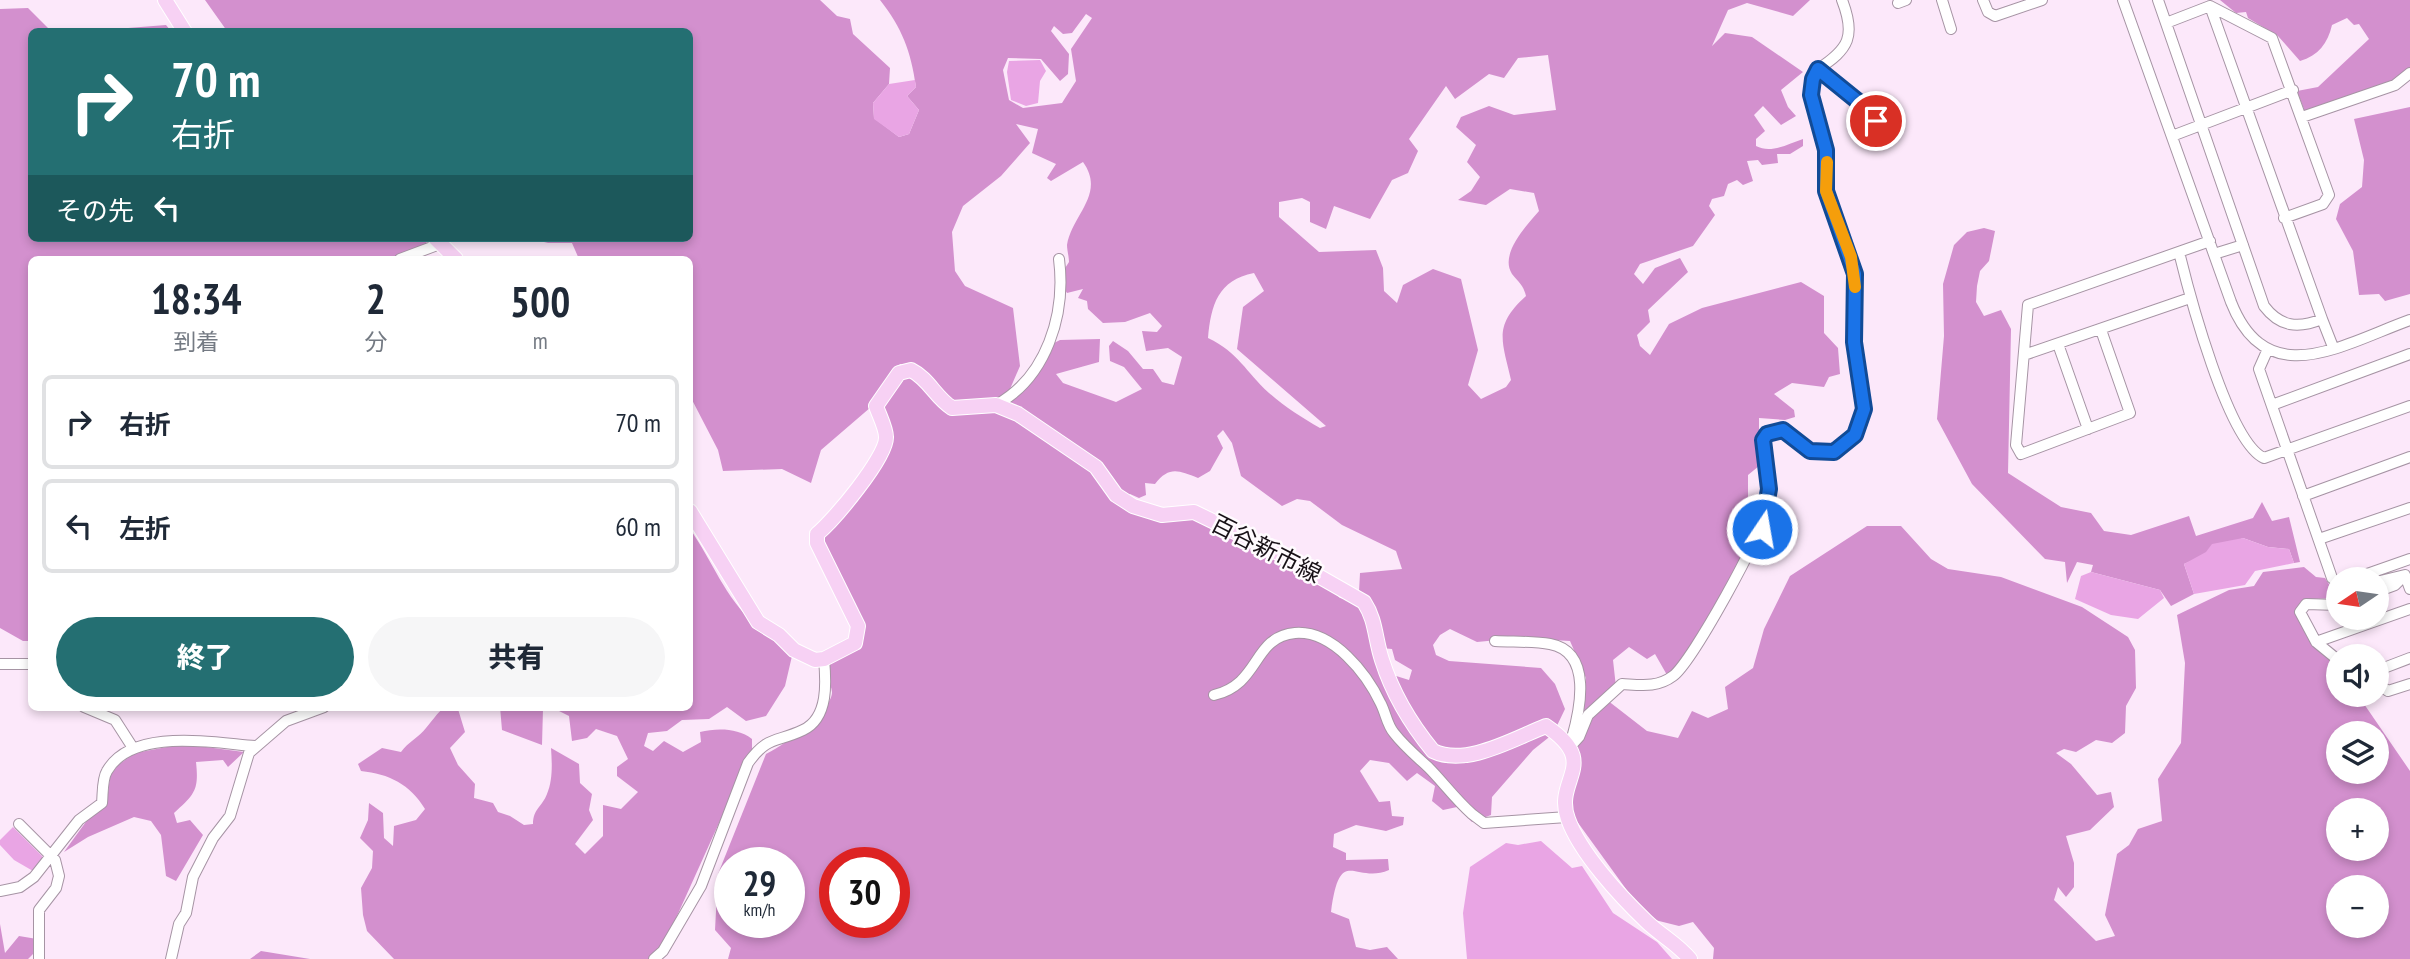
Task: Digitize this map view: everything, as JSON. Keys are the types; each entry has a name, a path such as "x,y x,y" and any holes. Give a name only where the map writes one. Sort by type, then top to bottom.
{"main road":[{"path":"165,0 182,28"},
{"path":"438,242 453,256"},
{"name":"百谷新市線","path":"824,659 855,643 859,634 858,625 817,543 817,534 854,494 884,448 887,437 876,406 899,373 911,370 925,377 930,388 952,408 996,405 1018,414 1096,467 1116,495 1133,506 1162,515 1194,512 1278,553 1364,602 1373,615 1380,657 1398,703 1433,751 1443,757 1476,755 1546,726 1566,740 1570,747"},
{"path":"693,517 758,622 779,635 794,650 815,660 824,659"},
{"path":"1570,747 1573,774 1566,803 1567,817 1580,845 1646,922 1679,945 1690,959"}],"street":[{"path":"1570,747 1579,737 1588,715 1622,684 1646,686 1659,683 1683,667 1762,529 1769,489 1763,440 1767,434 1783,430 1810,451 1834,452 1845,445 1861,425 1864,409 1854,342 1855,274 1826,191 1826,150 1811,95 1813,79 1818,69 1841,53 1847,44 1849,30 1843,0"},
{"path":"1941,0 1951,29"},
{"path":"1983,0 1988,12 1995,16 2041,0"},
{"path":"2123,0 2239,323 2267,351 2301,357 2410,320"},
{"path":"2158,0 2264,306 2274,319 2291,326 2322,319"},
{"path":"2166,23 2210,6 2272,38 2329,195 2323,204 2284,218"},
{"path":"2210,6 2284,218 2333,347"},
{"path":"1818,69 1860,103 1892,138"},
{"path":"2302,117 2395,85 2410,73"},
{"path":"2172,136 2293,90"},
{"path":"2101,330 2130,413 2021,454 2016,445 2028,305 2210,241"},
{"path":"406,256 435,242"},
{"path":"2214,254 2243,245"},
{"path":"2179,252 2190,298 2229,408 2249,447 2264,458 2410,406"},
{"path":"996,405 1017,390 1055,333 1062,283 1059,259"},
{"path":"2024,355 2190,298"},
{"path":"2058,344 2088,429"},
{"path":"2267,351 2259,369 2329,567"},
{"path":"2272,405 2410,354"},
{"path":"2303,496 2410,457"},
{"path":"2319,539 2410,508"},
{"path":"2387,567 2410,559"},
{"path":"2389,579 2407,574"},
{"path":"2407,574 2410,589"},
{"path":"2389,587 2407,574"},
{"path":"2326,605 2306,604 2300,612 2316,642 2326,650"},
{"path":"2316,642 2410,609"},
{"path":"1214,695 1242,683 1264,649 1277,638 1296,633 1326,641 1342,651 1364,677 1381,705 1391,730 1405,747 1484,823 1567,817"},
{"path":"1495,641 1550,644 1571,658 1582,685 1582,695 1570,747"},
{"path":"2389,666 2410,658"},
{"path":"654,959 663,951 701,886 748,764 759,748 776,737 806,729 814,719 824,700 824,659"},
{"path":"0,664 28,664"},
{"path":"2389,691 2410,684"},
{"path":"94,711 115,720 126,733 133,748"},
{"path":"171,959 179,924 186,913 193,877 213,838 230,816 249,753 286,721 313,711"},
{"path":"0,891 9,892 20,887 45,864 49,854 66,839 79,820 102,803 105,772 118,756 133,748 184,740 255,746"},
{"path":"19,824 55,860 59,876 56,888 39,910 38,959"}],"shaded area":[{"path":"205,0 820,0 837,16 850,19 853,34 890,68 889,84 873,103 874,118 899,137 909,134 919,110 907,96 916,87 904,40 880,0 1810,0 1793,16 1747,3 1728,10 1712,46 1725,33 1752,37 1803,72 1781,90 1788,107 1796,116 1781,125 1763,106 1754,115 1765,131 1756,139 1756,146 1774,149 1803,139 1803,146 1790,154 1777,154 1778,163 1762,165 1758,160 1747,161 1753,181 1743,185 1737,180 1728,184 1724,196 1712,199 1709,206 1715,215 1693,246 1640,264 1634,274 1643,284 1655,268 1680,258 1688,272 1648,310 1650,322 1637,335 1640,346 1650,355 1669,324 1702,308 1801,282 1824,296 1824,333 1838,348 1840,374 1829,377 1824,387 1792,383 1774,394 1794,410 1795,417 1785,420 1759,418 1759,466 1748,475 1748,514 1756,524 1756,536 1679,667 1667,675 1655,654 1647,659 1629,647 1613,660 1616,687 1586,714 1578,735 1586,678 1570,641 1519,638 1477,642 1450,629 1440,635 1433,645 1436,655 1449,661 1541,668 1555,684 1565,709 1553,734 1533,750 1492,797 1491,815 1472,822 1457,807 1443,810 1432,801 1435,786 1417,773 1407,781 1389,763 1370,760 1360,771 1379,802 1390,801 1392,816 1404,817 1403,825 1386,831 1356,825 1334,834 1333,847 1346,853 1346,860 1388,859 1389,870 1377,873 1344,872 1339,878 1331,912 1349,919 1356,947 1370,950 1387,947 1398,959 728,959 731,948 722,938 805,938 805,847 729,847 766,754 816,718 830,700 832,692 822,666 861,645 864,627 819,535 849,510 884,453 890,435 879,405 899,376 913,374 950,414 997,411 1013,415 1075,452 1091,467 1108,494 1125,508 1164,518 1193,515 1251,542 1252,547 1273,552 1328,586 1340,598 1357,601 1366,622 1378,668 1389,686 1393,675 1409,680 1412,670 1395,660 1392,649 1381,648 1377,614 1359,592 1360,573 1402,569 1396,551 1342,525 1310,501 1297,499 1282,506 1241,476 1232,443 1223,430 1217,436 1223,448 1210,471 1198,478 1169,472 1155,484 1145,483 1146,495 1139,498 1130,494 1125,499 1080,449 1019,413 1001,406 1017,395 1042,349 1060,340 1100,339 1099,362 1056,374 1063,383 1116,402 1142,389 1124,367 1110,361 1109,346 1113,341 1128,351 1143,369 1153,369 1162,382 1174,385 1182,357 1168,348 1146,351 1142,331 1157,332 1162,326 1150,313 1125,322 1103,323 1088,309 1087,301 1078,298 1083,289 1067,293 1058,279 1069,262 1067,245 1070,234 1086,204 1091,184 1083,162 1051,181 1047,178 1056,164 1032,153 1038,129 1016,124 1030,143 1001,176 963,206 952,232 955,271 965,286 1013,308 1020,366 1007,396 955,404 921,370 900,364 871,407 821,450 811,483 782,469 723,471 718,450 693,402 693,256 578,256 572,243 544,242 693,242 693,28 225,28","holes":["1086,14 1092,18 1071,49 1076,81 1062,103 1023,108 1009,100 1003,70 1008,58 1041,59 1060,81 1068,74 1069,54 1051,31 1054,26 1063,34 1072,33","1548,55 1556,110 1514,115 1489,106 1461,117 1456,127 1476,145 1467,162 1480,177 1471,191 1458,200 1486,205 1510,189 1534,193 1539,211 1516,240 1509,258 1512,274 1526,296 1508,316 1504,325 1503,344 1511,380 1506,387 1481,399 1468,385 1478,350 1461,279 1433,269 1403,285 1397,303 1384,291 1383,268 1376,250 1319,252 1279,217 1279,202 1302,198 1310,202 1310,222 1326,229 1334,206 1370,219 1392,180 1408,173 1418,151 1409,139 1446,86 1455,99 1489,74 1504,78 1518,58","1254,273 1264,291 1243,307 1237,349 1326,426 1320,428 1281,403 1235,356 1208,338 1214,305 1224,288 1232,281"]},
{"path":"2220,0 2410,0 2410,71 2391,82 2305,112 2297,91 2318,87 2369,39 2359,24 2354,25 2347,18 2332,25 2321,48 2300,61 2278,36 2248,18 2246,12 2236,13"},
{"path":"28,8 48,28 28,28 28,242 427,244 396,256 28,256 28,641 23,641 0,628 0,9"},
{"path":"166,25 168,28 128,28"},
{"path":"1040,60 1046,71 1040,81 1038,103 1026,106 1011,100 1007,72 1009,61"},
{"path":"915,80 916,87 907,96 919,110 909,134 899,137 874,119 873,103 889,84"},
{"path":"2410,107 2410,294 2385,301 2379,294 2359,295 2353,251 2336,219 2340,204 2362,187 2364,160 2354,119"},
{"path":"1984,228 1995,231 1989,261 1980,271 1976,302 1984,316 2001,310 2011,329 2008,473 2061,507 2091,513 2104,531 2131,535 2189,516 2196,536 2253,518 2262,502 2272,521 2289,517 2300,562 2294,563 2289,549 2268,547 2243,538 2184,564 2194,594 2171,606 2160,590 2091,572 2093,565 2077,562 2067,583 2065,562 2045,559 1972,484 1937,419 1944,336 1943,284 1954,245 1967,232"},
{"path":"1867,526 1901,526 1931,559 1948,569 2001,577 2082,607 2128,637 2135,650 2136,688 2126,706 2125,733 2112,743 2096,740 2076,752 2064,749 2056,753 2071,764 2097,795 2111,792 2114,807 2090,830 2066,836 2074,863 2074,887 2066,897 2058,887 2054,900 2096,941 2115,936 2105,915 2117,854 2129,845 2138,829 2162,821 2158,779 2181,743 2185,663 2177,615 2229,590 2254,586 2263,572 2304,567 2316,577 2326,580 2326,598 2313,599 2300,612 2326,656 2326,707 2366,707 2376,721 2326,721 2326,784 2389,784 2389,740 2410,771 2410,959 1713,959 1714,948 1693,922 1679,926 1647,918 1576,820 1570,803 1578,745 1589,720 1607,700 1647,731 1678,738 1692,711 1708,718 1728,709 1725,687 1753,668 1764,629 1790,576"},
{"path":"693,534 735,603 792,656 785,686 766,716 746,721 727,707 709,719 682,720 667,731 648,733 644,746 653,751 664,741 683,752 701,742 700,732 713,730 734,731 752,739 752,750 667,938 651,959 394,959 367,931 361,888 372,868 373,851 360,838 368,820 369,803 383,813 384,838 393,846 394,826 416,820 425,809 406,787 390,778 361,771 358,764 382,748 401,752 441,711 459,711 465,732 450,748 458,765 475,784 474,798 493,803 498,812 524,825 533,824 534,815 549,789 552,771 551,748 579,764 580,783 592,794 589,810 593,820 575,844 585,854 603,836 603,805 621,809 638,792 617,776 617,767 628,759 617,736 596,729 587,738 572,741 569,716 559,711 693,711"},
{"path":"2243,538 2268,547 2289,549 2294,563 2255,571 2245,585 2194,594 2184,564 2206,552 2212,544"},
{"path":"2091,572 2160,590 2164,598 2138,619 2111,615 2075,599 2081,576"},
{"path":"500,711 543,711 542,745 502,730"},
{"path":"183,744 244,752 228,767 223,760 196,762 197,779 194,791 174,813 177,823 190,820 203,835 176,881 166,876 161,835 151,821 134,817 88,837 64,852 88,819 107,801 110,776 118,765 135,753"},
{"path":"13,827 44,858 33,871 14,860 0,845 0,840"},
{"path":"1541,841 1572,868 1582,866 1613,913 1657,942 1672,959 1467,959 1463,913 1470,867 1506,843 1518,845"},
{"path":"0,924 5,953 19,936 37,939 34,953 28,959 0,959"},
{"path":"261,951 310,959 250,959"}],"slow traffic":[{"path":"1827,162 1826,191 1830,209 1851,257 1855,287"}],"route":[{"path":"1762,529 1769,489 1763,440 1767,434 1783,430 1810,451 1834,452 1855,435 1861,425 1864,409 1854,342 1855,274 1851,257 1830,209 1826,191 1826,150 1811,95 1813,79 1818,69 1860,103 1876,121"}]}
